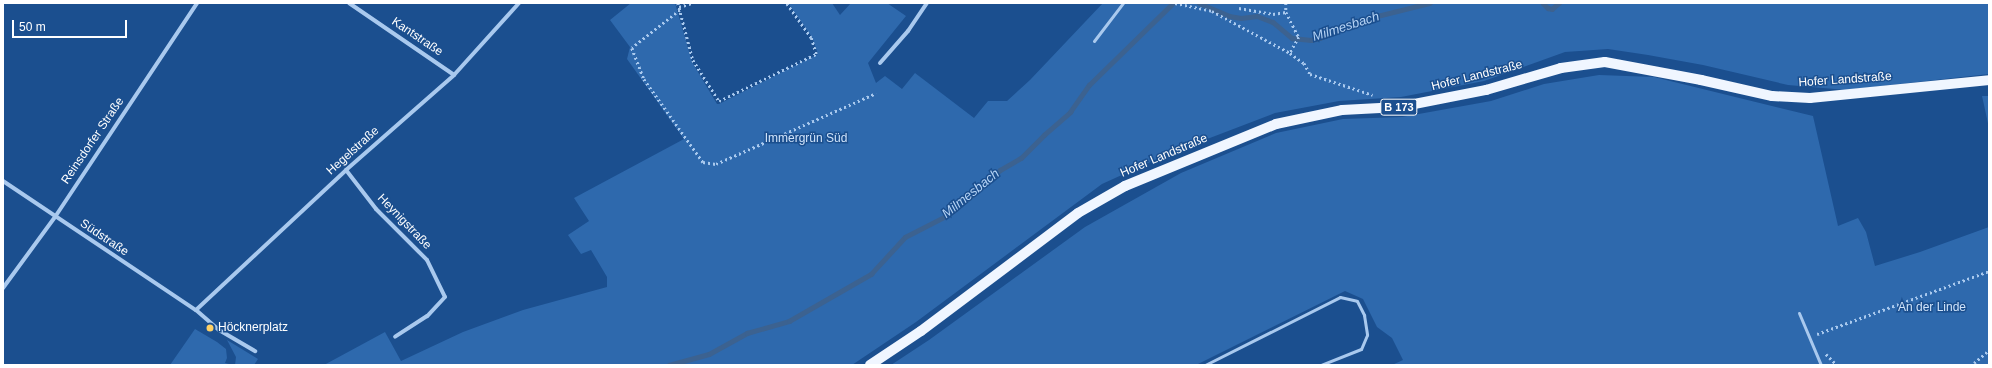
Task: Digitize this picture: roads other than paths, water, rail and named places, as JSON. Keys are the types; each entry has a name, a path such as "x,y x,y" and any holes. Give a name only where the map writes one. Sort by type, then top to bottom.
{"main road":[{"name":"Hofer Landstraße","path":"870,365 921,331 1078,213 1125,186 1276,124 1342,110 1399,107 1486,90 1561,68 1605,62 1772,96 1810,98 1989,80"}],"street":[{"name":"Reinsdorfer Straße","path":"3,288 54,216 197,3"},
{"name":"Kantstraße","path":"349,3 454,75"},
{"name":"Hegelstraße","path":"196,310 346,170 454,75 520,3"},
{"path":"880,63 908,31 928,3"},
{"name":"Heynigstraße","path":"346,170 376,209 427,260 446,297 427,316 395,337"},
{"name":"Südstraße","path":"3,181 196,310"},
{"path":"196,310 218,330 255,351"}],"lane":[{"path":"1094,41 1124,3"},
{"path":"1205,365 1340,297 1357,301 1364,315 1367,335 1362,349 1321,365"},
{"path":"1799,313 1821,365"}],"waterway":[{"name":"Milmesbach","path":"669,365 709,354 747,333 789,321 871,274 905,237 948,215 987,183 1000,170 1021,158 1070,112 1089,85 1173,3"},
{"name":"Milmesbach","path":"1199,3 1229,16 1241,18 1257,16 1273,22 1292,38 1311,40 1320,38 1353,22 1430,3"},
{"name":"Milmesbach","path":"1543,3 1548,8 1552,9 1559,3"}],"place":[{"name":"Höcknerplatz","path":"210,328"}],"park label":[{"name":"Immergrün Süd","path":"806,139"},
{"name":"An der Linde","path":"1932,308"}]}
